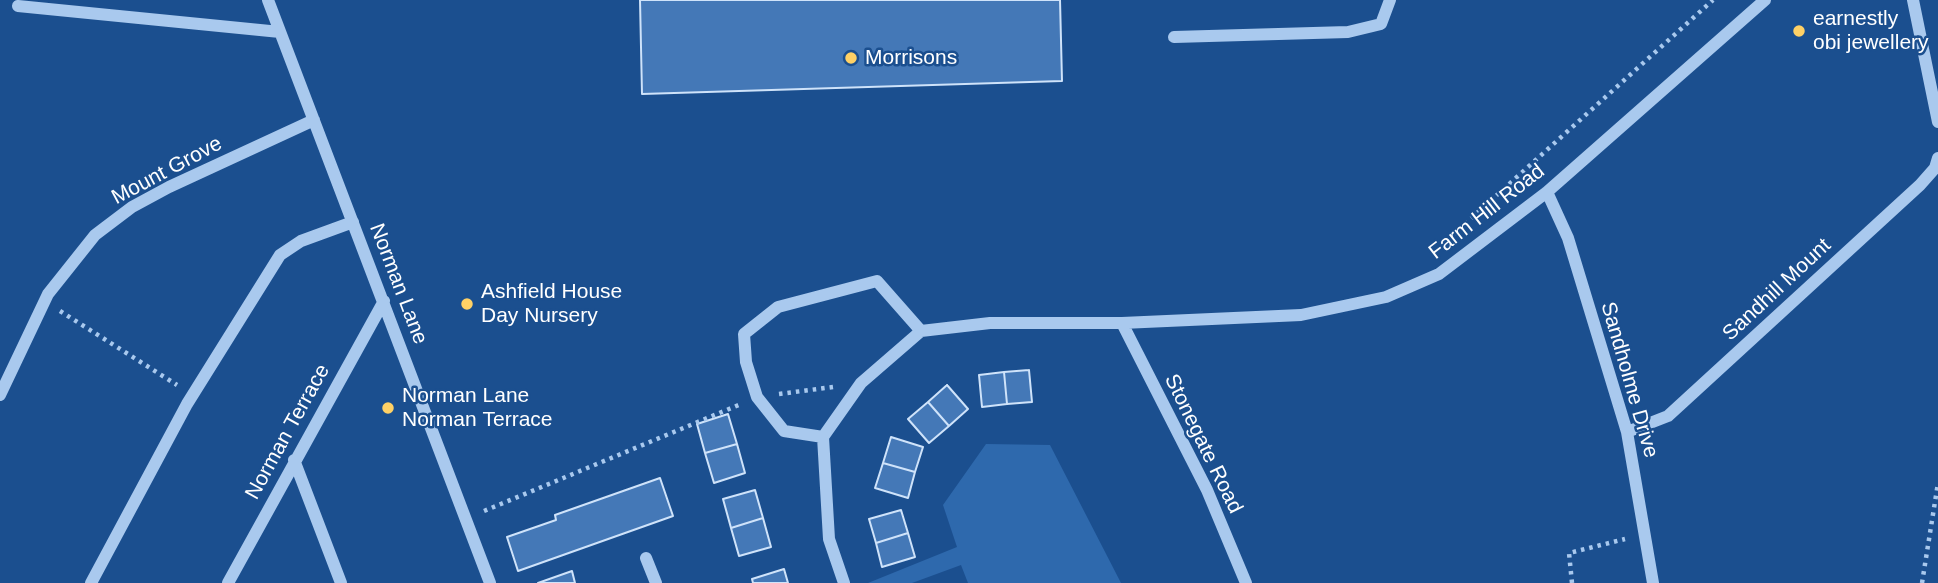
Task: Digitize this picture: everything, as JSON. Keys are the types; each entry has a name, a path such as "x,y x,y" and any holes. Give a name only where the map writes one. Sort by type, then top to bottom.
{"street":[{"name":"Norman Lane","path":"268,0 491,583"},
{"path":"1174,37 1348,32 1381,24 1390,0"},
{"name":"Farm Hill Road","path":"921,331 990,323 1122,323 1301,315 1386,297 1439,274 1547,192 1765,0"},
{"path":"1913,0 1938,122"},
{"path":"18,6 280,32"},
{"name":"Mount Grove","path":"0,395 45,301 67,267 95,235 132,207 314,120"},
{"name":"Sandhill Mount","path":"1628,432 1668,416 1920,184 1935,168 1938,158"},
{"name":"Sandholme Drive","path":"1547,192 1568,238 1628,432 1653,583"},
{"path":"91,583 193,396 280,255 301,241 353,222"},
{"path":"822,438 784,431 757,397 746,362 744,334 778,307 877,281 921,331 861,383 822,438 828,540 844,583"},
{"name":"Norman Terrace","path":"228,583 384,301"},
{"name":"Stonegate Road","path":"1122,323 1207,490 1246,583"},
{"path":"294,460 341,583"},
{"path":"646,558 656,583"}],"path":[{"path":"1436,250 1713,0"},
{"path":"45,301 193,396"},
{"path":"467,518 757,397 861,383"},
{"path":"1922,583 1938,483"},
{"path":"1572,583 1569,553 1646,533"}],"shaded area":[{"path":"986,444 1050,445 1121,583 968,583 961,565 912,583 868,583 957,547 943,505"}],"building":[{"name":"Morrisons","path":"640,0 1060,0 1062,81 642,94"},
{"path":"1029,370 1032,402 1007,404 1004,372"},
{"path":"1004,372 1007,404 982,407 979,375"},
{"path":"947,385 968,409 949,426 928,402"},
{"path":"928,402 949,426 929,443 908,419"},
{"path":"728,414 737,444 705,453 697,424"},
{"path":"891,437 923,447 915,472 883,463"},
{"path":"737,444 745,473 714,483 705,453"},
{"path":"883,463 915,472 908,498 875,488"},
{"path":"660,478 673,516 518,571 507,537 556,520 555,515"},
{"path":"755,490 763,518 731,528 723,499"},
{"path":"901,510 908,533 876,543 869,519"},
{"path":"763,518 771,547 739,556 731,528"},
{"path":"908,533 915,557 882,567 876,543"},
{"path":"784,569 788,583 753,583 752,579"},
{"path":"572,571 575,583 538,583"}],"place":[{"name":"earnestly obi jewellery","path":"1799,31"},
{"name":"Morrisons","path":"851,58"},
{"name":"Ashfield House Day Nursery","path":"467,304"},
{"name":"Norman Lane Norman Terrace","path":"388,408"}]}
